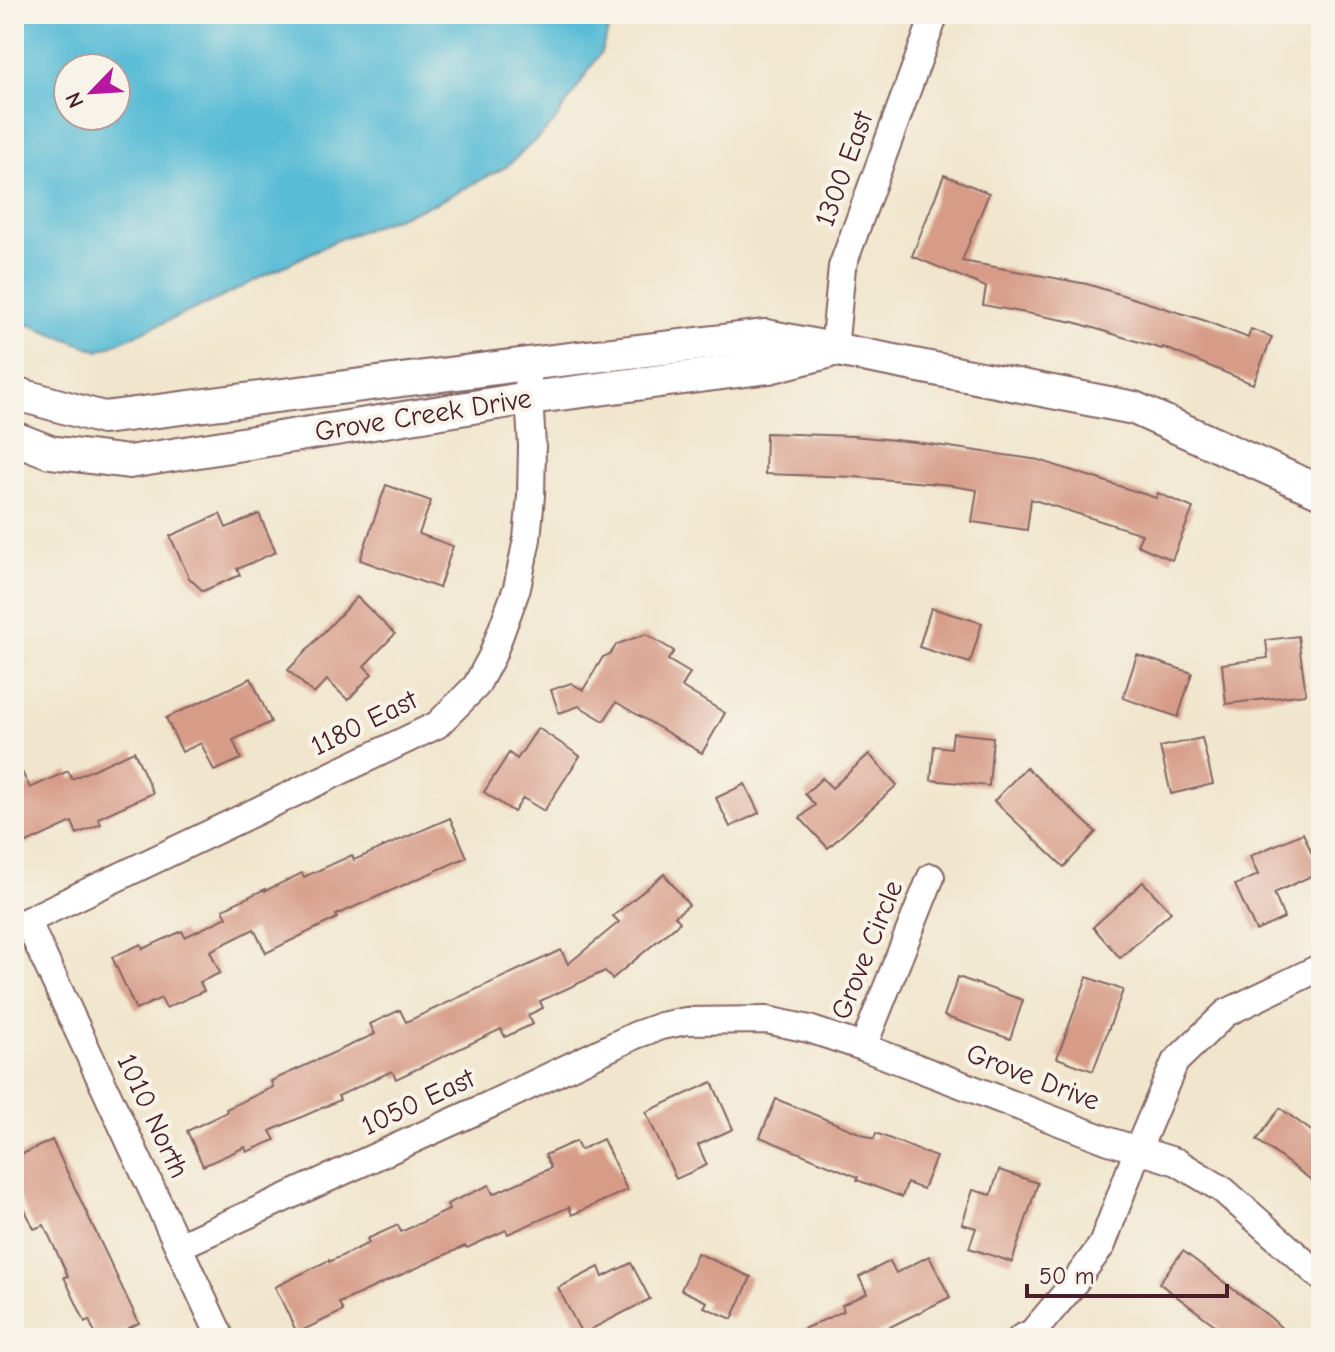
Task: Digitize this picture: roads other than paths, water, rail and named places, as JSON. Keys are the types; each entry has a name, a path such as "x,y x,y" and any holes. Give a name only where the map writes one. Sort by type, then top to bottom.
{"street":[{"name":"1300 East","path":"834,350 842,267 935,14"},
{"name":"Grove Creek Drive","path":"14,393 103,418 766,336 1134,408 1321,492"},
{"name":"Grove Creek Drive","path":"14,438 50,452 129,462 529,398 769,367 834,350"},
{"name":"1180 East","path":"20,924 437,725 476,686 492,656 517,588 527,539 532,446 527,364"},
{"name":"Grove Circle","path":"863,1047 931,877"},
{"name":"1010 North","path":"20,924 221,1338"},
{"path":"1021,1338 1032,1333 1102,1245 1175,1062 1226,1013 1321,967"},
{"name":"Grove Drive","path":"686,1021 767,1020 809,1029 1109,1141 1177,1162 1223,1190 1321,1277"},
{"name":"1050 East","path":"179,1246 636,1035 686,1021"}],"water":[{"path":"30,14 614,14 601,52 553,124 506,167 438,202 337,240 220,298 99,351 14,319 14,85 25,24"}]}
